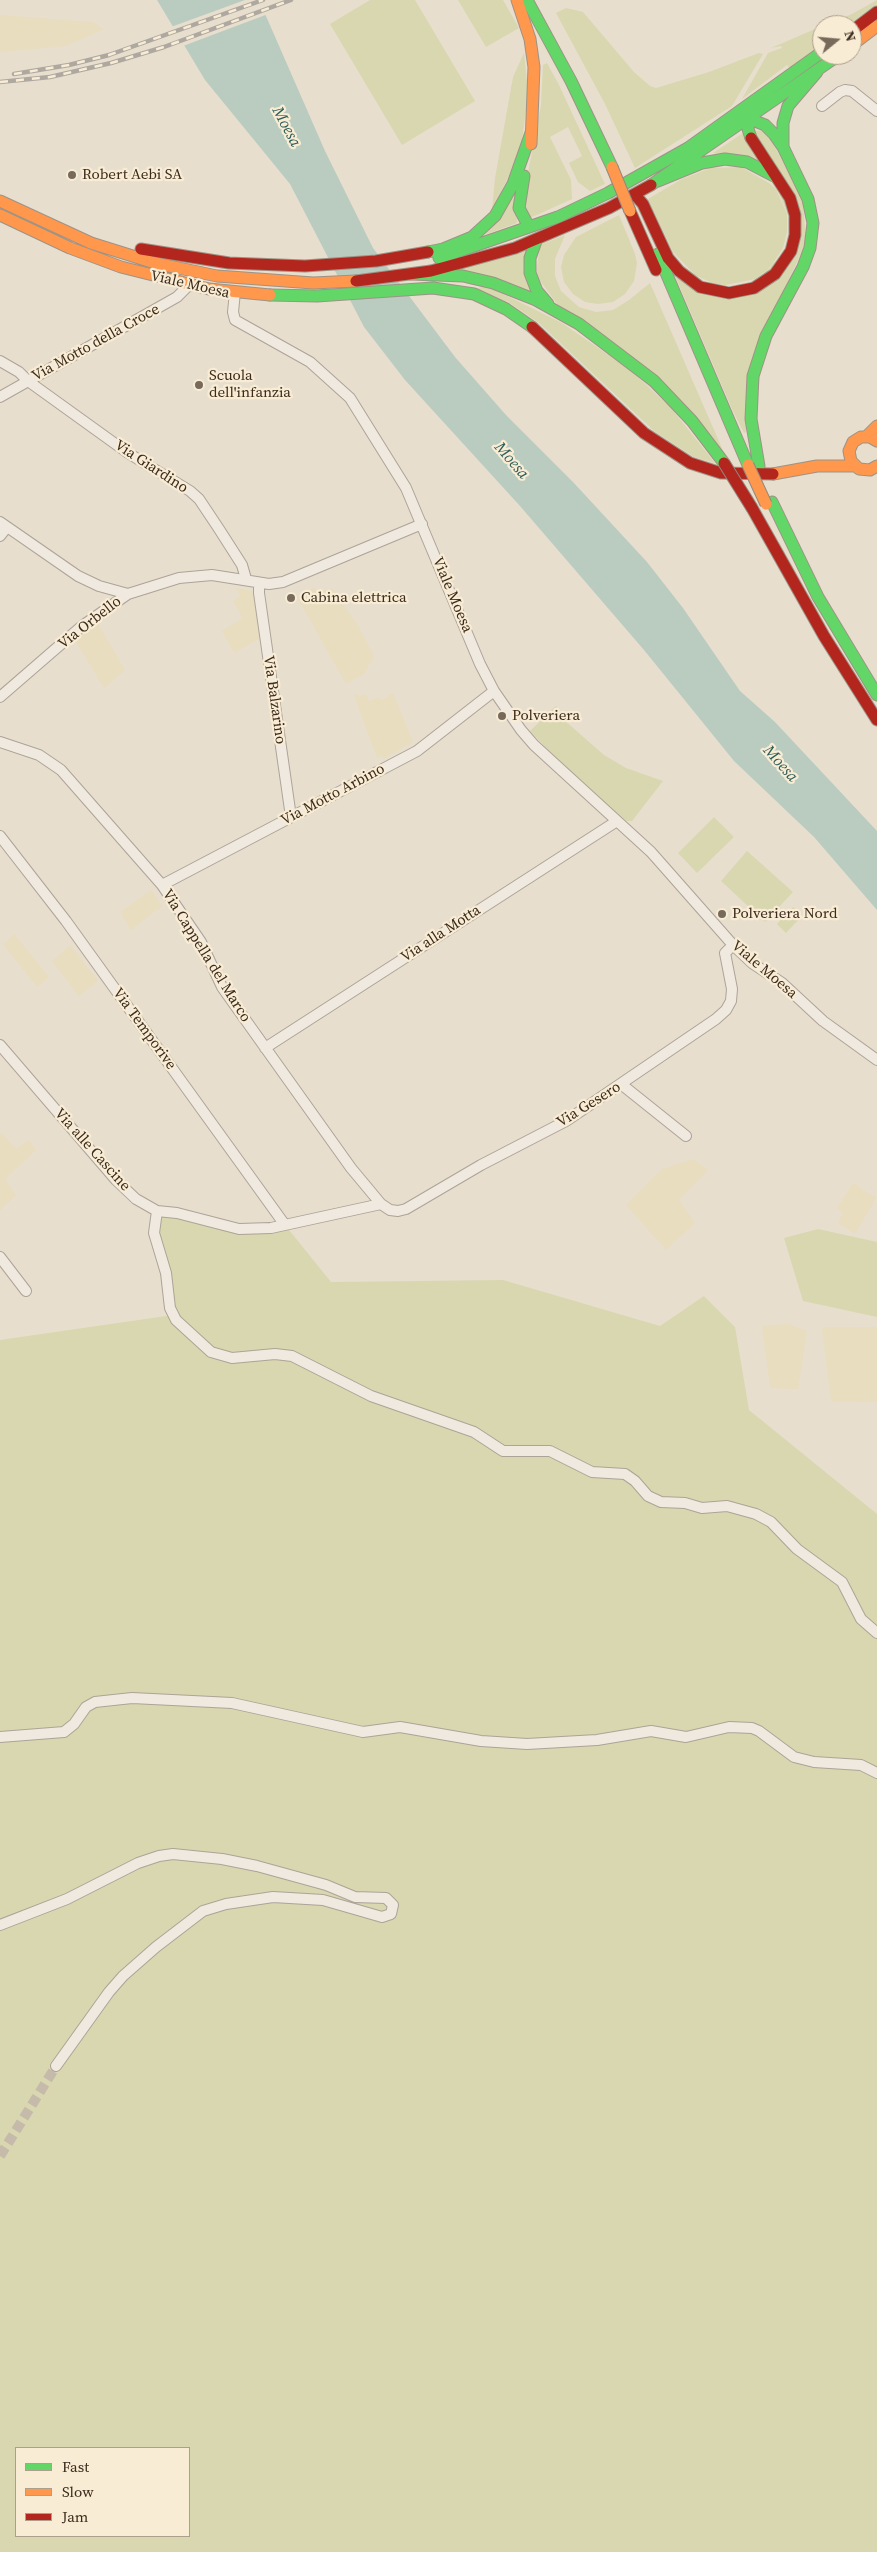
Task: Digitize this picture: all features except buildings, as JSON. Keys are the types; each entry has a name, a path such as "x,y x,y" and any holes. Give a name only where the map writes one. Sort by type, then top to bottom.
{"main road":[{"path":"517,0 532,48 535,91 531,133 532,146 519,200 522,217 529,227 543,236"},
{"path":"527,0 554,36"},
{"path":"540,0 554,36 616,165 637,204 678,271 692,283 707,290 722,293 738,292 754,288 768,280 781,267 790,251 795,235 795,215 790,198 752,141 748,129 753,102"},
{"path":"862,23 877,12"},
{"path":"862,37 877,26"},
{"path":"0,201 75,237 155,263 217,276 327,272 379,268 426,261 469,249 558,217 656,166 726,122 812,59"},
{"path":"0,193 80,230 141,248 229,262 279,273 350,282 411,274 470,262 543,236 609,208 658,181 825,65"},
{"path":"783,147 783,123 788,106 816,72"},
{"path":"726,122 750,119 760,122 769,128 783,147 808,199 813,232 807,258 766,336 756,363 752,387 748,465 762,505"},
{"path":"279,273 424,254 465,241 489,223 500,209 513,184 531,133"},
{"path":"658,181 702,163 725,159 741,160 756,165 780,181"},
{"path":"637,204 748,465 780,556 824,636 877,720"},
{"name":"Viale Moesa","path":"0,215 89,256 135,271 189,285 235,292"},
{"path":"556,311 542,299 532,280 530,263 543,236 558,217"},
{"path":"411,274 476,279 504,287 556,311 610,345 654,381 692,421 724,463 762,505 787,537 818,597 877,695"},
{"path":"235,292 289,296 354,295 441,288 466,292 490,300 514,314 547,339 644,433 690,463 721,473 747,475 784,473 817,466 854,466 864,470 875,469"},
{"path":"817,466 849,451 853,442 872,439 877,426"},
{"path":"849,451 854,466"}],"street":[{"path":"822,106 840,92 846,90 852,91 877,111"},
{"name":"Via Motto della Croce","path":"0,397 177,297 189,285"},
{"name":"Viale Moesa","path":"235,292 233,312 235,320 310,362 350,398 406,488 480,664 494,691 534,745 651,852 733,945 752,963 782,983 823,1021 877,1060"},
{"name":"Via Giardino","path":"0,361 19,372 28,381 128,453 190,491 199,499 220,529 242,565 246,579"},
{"path":"0,536 4,524 78,576 100,586 128,594"},
{"name":"Via Orbello","path":"0,698 82,626 128,594 180,578 212,575 275,584 293,579 422,524"},
{"name":"Via Balzarino","path":"259,583 291,817"},
{"name":"Via Motto Arbino","path":"162,885 417,751 494,691"},
{"name":"Via Cappella del Marco","path":"0,742 39,755 61,770 162,885 200,942 222,986 351,1168 381,1204"},
{"name":"Via alla Motta","path":"265,1048 616,821"},
{"name":"Via Temporive","path":"0,836 66,921 285,1225"},
{"name":"Via Gesero","path":"381,1204 390,1210 406,1209 481,1165 566,1121 726,1010 731,1001 732,989 724,953 733,945"},
{"name":"Via alle Cascine","path":"0,1045 116,1180 136,1198 157,1211 177,1213 239,1229 271,1228 381,1204"},
{"path":"621,1084 686,1136"},
{"path":"157,1211 154,1233 166,1273 170,1308 176,1320 204,1348 221,1356 232,1358 275,1354 292,1356 371,1396 474,1432 504,1451 550,1451 592,1472 625,1474 636,1481 648,1496 661,1502 685,1503 702,1508 727,1506 756,1514 771,1522 797,1549 842,1582 861,1619 877,1634"},
{"path":"0,1257 26,1291"},
{"path":"0,1737 64,1732 74,1724 86,1707 95,1702 132,1698 232,1703 362,1732 390,1727 410,1727 482,1741 527,1744 597,1740 651,1731 686,1737 729,1727 752,1728 758,1730 794,1757 814,1762 860,1765 877,1773"},
{"path":"0,1925 67,1899 138,1863 159,1856 173,1854 222,1859 257,1866 326,1885 355,1897 386,1898 392,1905 391,1914 382,1917 322,1900 272,1897 234,1902 203,1911 156,1947 123,1976 108,1992 56,2066"}],"shaded area":[{"path":"370,0 415,0 475,101 402,145 330,24"},
{"path":"458,0 503,0 519,28 486,47"},
{"path":"877,0 877,4 862,15 850,15"},
{"path":"566,8 583,12 634,72 650,86 656,88 709,72 759,53 763,54 732,106 635,168 605,104 556,13"},
{"path":"0,15 93,22 104,29 66,46 0,52"},
{"path":"812,30 812,52 790,68 787,65 742,99 768,53 782,48 781,46 771,48"},
{"path":"524,53 528,91 521,151 492,210 495,178 513,77"},
{"path":"547,63 605,184 590,191 578,182 569,163 582,156 568,127 550,137 571,180 572,199 530,218 523,198 541,105 543,65"},
{"path":"766,130 803,201 806,243 780,298 746,432 744,433 676,278 741,296 798,239 753,131"},
{"path":"743,133 760,161 713,153"},
{"path":"741,167 776,189 787,214 787,232 783,248 770,268 755,279 726,285 714,284 695,275 673,252 648,199 682,179 711,168"},
{"path":"515,191 517,223 484,235"},
{"path":"619,215 635,254 637,263 634,281 625,294 613,302 598,304 585,302 573,294 564,282 561,267 564,255 576,237"},
{"path":"565,235 555,259 555,276 561,291 579,307 596,312 613,310 650,283 725,455 557,304 536,275 540,245"},
{"path":"528,249 534,294 459,270"},
{"path":"485,285 562,323 629,369 671,408 715,463 694,457 654,431 539,323 507,301 477,289"},
{"path":"315,587 318,593 332,588 359,627 374,656 364,674 346,684 297,597"},
{"path":"236,588 252,591 255,595 259,639 234,653 222,631 243,618 233,601 240,596"},
{"path":"97,622 125,670 104,688 74,639"},
{"path":"393,693 413,742 383,759 382,756 377,758 354,695 357,694 359,697 366,694 369,701 379,697 381,700"},
{"path":"556,706 564,720 604,755 626,768 663,781 632,821 626,821 603,801 530,731"},
{"path":"714,817 734,837 697,873 678,853"},
{"path":"747,851 793,892 765,922 721,881"},
{"path":"151,890 162,906 131,930 120,912"},
{"path":"793,907 802,916 786,933 777,924"},
{"path":"14,934 49,977 37,987 3,944"},
{"path":"70,945 98,981 79,996 52,961"},
{"path":"2,1133 16,1149 29,1140 36,1150 5,1179 16,1195 0,1210 0,1135"},
{"path":"693,1159 708,1170 679,1200 695,1223 666,1250 626,1205 662,1169"},
{"path":"853,1183 876,1198 855,1234 838,1223 843,1213 837,1208"},
{"path":"157,1211 239,1229 285,1225 331,1282 503,1280 660,1326 704,1296 735,1327 749,1410 877,1514 877,2552 0,2552 0,1340 173,1315 161,1256"},
{"path":"818,1229 877,1242 877,1317 803,1301 784,1238"},
{"path":"789,1324 807,1331 798,1389 770,1388 762,1326"},
{"path":"822,1327 877,1327 877,1402 831,1401"}],"water":[{"name":"Moesa","path":"157,0 259,0 325,151 373,248 455,357 506,415 573,482 647,562 683,608 740,691 775,722 877,831 877,910 814,837 734,761 644,650 520,506 405,380 364,327 290,184 205,80"}],"pier":[{"path":"245,0 262,0 268,14 183,46 171,27"}],"tunnel":[{"path":"0,2156 56,2066"}],"railway":[{"path":"14,74 69,65 109,55 263,0"},
{"path":"0,82 50,77 111,63 164,47 291,0"}],"traffic: fast":[{"path":"527,0 571,81 612,167"},
{"path":"439,258 558,217 608,193 688,148 812,59"},
{"path":"651,185 825,65"},
{"path":"783,147 783,123 788,106 817,72"},
{"path":"751,138 748,129 750,119 765,125 774,134 783,147 808,199 813,223 810,248 803,267 766,336 753,376 751,419 759,466"},
{"path":"428,252 443,249 472,237 495,216 513,184 531,133"},
{"path":"658,181 702,163 725,159 747,162 774,176"},
{"path":"524,176 519,208 529,227"},
{"path":"536,241 530,258 530,273 537,291 548,304"},
{"path":"658,254 748,465"},
{"path":"411,274 463,276 493,283 536,300 579,324 654,381 692,421 724,463"},
{"path":"270,295 317,296 433,288 474,294 506,309 532,327"},
{"path":"772,502 818,597 877,695"}],"traffic: slow":[{"path":"517,0 530,39 534,67 531,144"},
{"path":"862,37 877,26"},
{"path":"612,167 630,211"},
{"path":"0,201 91,243 155,263 217,276 313,283 356,281"},
{"path":"0,215 70,248 121,267 209,289 270,295"},
{"path":"866,437 877,426"},
{"path":"877,441 870,437 861,437 853,442 849,451 851,461 859,469 870,470 877,466"},
{"path":"748,465 766,504"},
{"path":"773,474 817,466 854,466"}],"traffic: jam":[{"path":"862,23 877,12"},
{"path":"636,196 643,204 668,258 679,271 700,287 729,293 754,288 775,274 791,251 795,235 795,215 790,198 751,138"},
{"path":"356,281 431,271 515,248 609,208 651,185"},
{"path":"630,211 656,270"},
{"path":"141,249 229,263 305,266 376,261 428,252"},
{"path":"532,327 644,433 690,463 721,473 773,474"},
{"path":"724,463 752,508"},
{"path":"752,508 824,636 877,720"}],"place":[{"name":"Robert Aebi SA","path":"72,175"},
{"name":"Scuola dell'infanzia","path":"199,385"},
{"name":"Cabina elettrica","path":"291,598"},
{"name":"Polveriera","path":"502,716"},
{"name":"Polveriera Nord","path":"722,914"}]}
